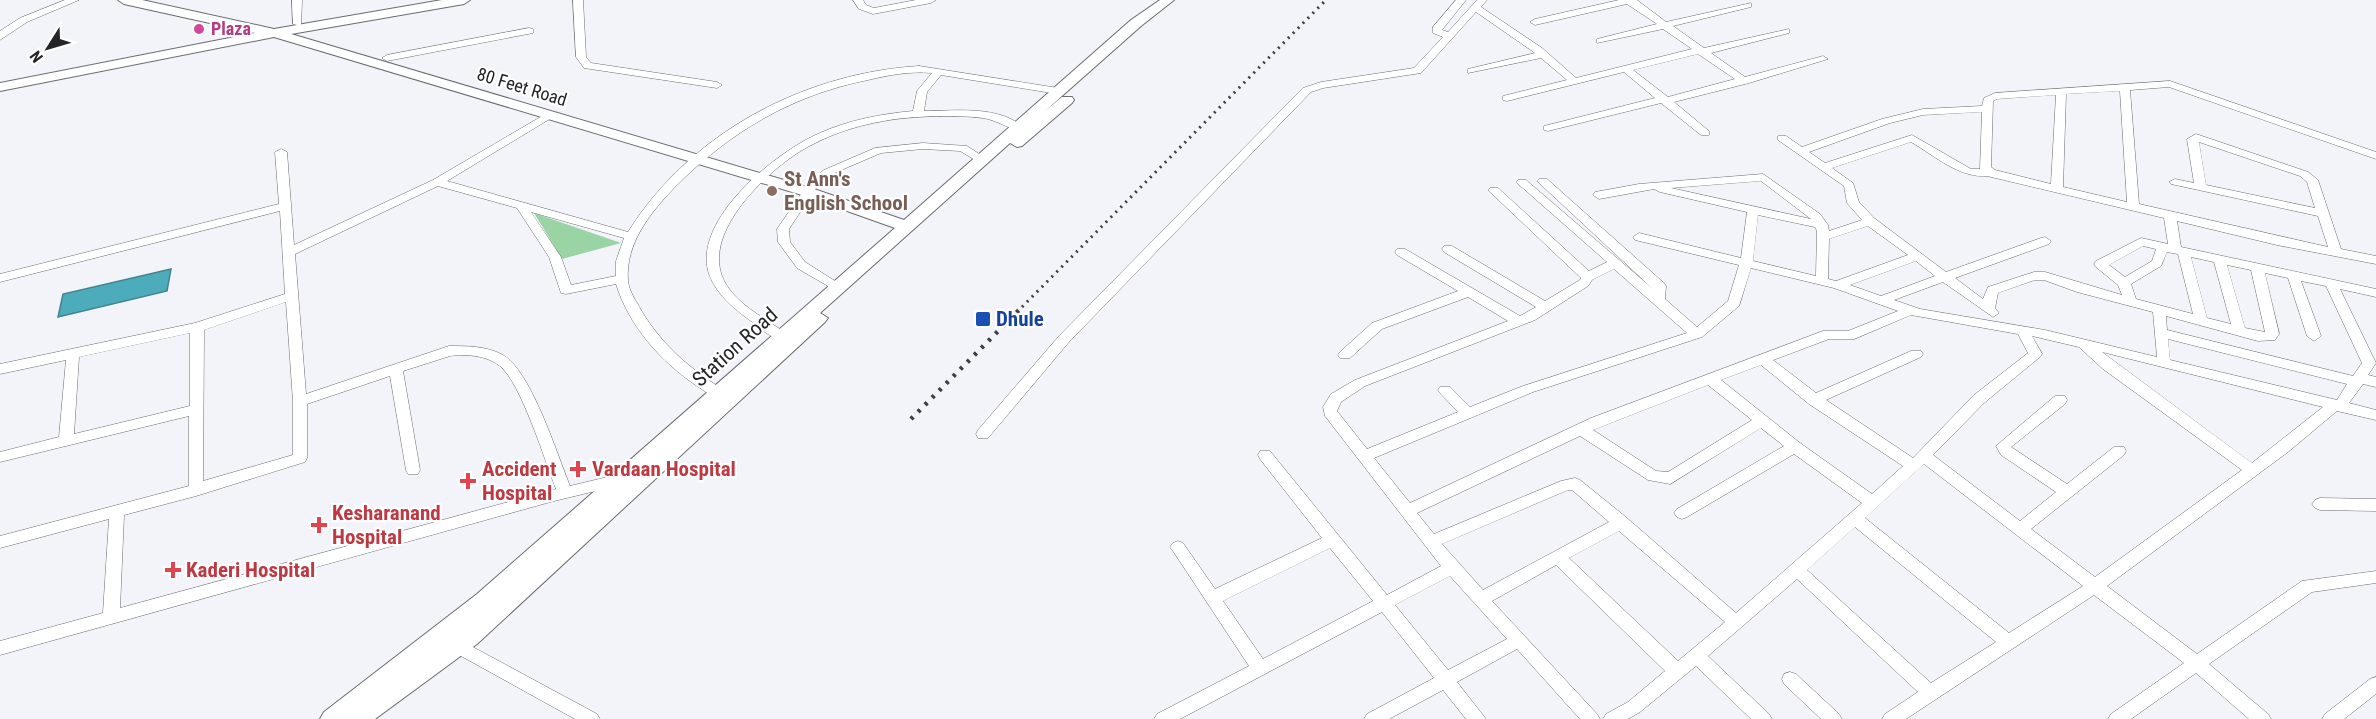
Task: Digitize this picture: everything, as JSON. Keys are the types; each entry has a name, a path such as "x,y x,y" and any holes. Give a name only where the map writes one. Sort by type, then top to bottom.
{"main road":[{"name":"80 Feet Road","path":"124,0 272,31 296,27 387,58 811,188 911,221"},
{"name":"80 Feet Road","path":"150,0 272,31 549,115 702,156"},
{"path":"296,27 438,0"},
{"path":"296,27 464,0"},
{"name":"Station Road","path":"332,719 476,608 1058,91 1136,23 1166,2"},
{"name":"Station Road","path":"357,719 458,646 645,474 774,360 852,284 923,226 1128,46 1154,19 1166,2"},
{"path":"0,81 272,31"},
{"path":"0,87 272,31"}],"street":[{"path":"0,37 16,24 74,0"},
{"path":"296,27 297,0"},
{"path":"578,0 581,57 588,66 717,85"},
{"path":"858,0 862,8 873,11 931,0"},
{"path":"1450,36 1437,31 1438,27 1461,0"},
{"path":"1535,22 1630,0 1745,81"},
{"path":"983,434 1064,339 1307,90 1321,85 1417,71 1479,4 1574,81"},
{"path":"1601,41 1748,5"},
{"path":"387,58 529,31"},
{"path":"1507,98 1785,31"},
{"path":"1472,71 1543,54"},
{"path":"1548,129 1745,81 1823,59"},
{"path":"1625,68 1705,133"},
{"path":"717,392 679,368 657,346 630,303 621,279 630,236 654,202 702,156 744,124 811,91 920,69 1058,91"},
{"path":"918,112 922,91 938,72"},
{"path":"1989,172 1985,168 1988,100 1992,97 2125,87 2175,85 2376,156"},
{"path":"2125,87 2133,207"},
{"path":"2057,189 2061,92"},
{"path":"1800,151 1886,121 1923,112 1988,109"},
{"path":"781,336 732,299 718,281 713,263 714,248 720,228 736,203 764,174 792,153 844,126 870,118 918,112 990,116 1018,127"},
{"path":"289,252 437,182 549,115"},
{"path":"2201,187 2193,139 2196,137 2304,174 2312,180 2337,252"},
{"path":"1782,138 1849,185 1852,203 1870,221 1988,309 2004,327"},
{"path":"1823,167 1912,138 1967,171 1989,172 2133,207 2376,260"},
{"path":"837,286 801,265 784,242 783,229 811,188 828,171 879,150 923,146 963,148 981,159"},
{"path":"0,542 196,490 300,458 300,401 281,152"},
{"path":"1599,195 1647,186 1763,177 1816,217 1822,231 1822,282"},
{"path":"1543,181 1660,286 1658,300"},
{"path":"437,182 630,236"},
{"path":"1522,182 1697,334"},
{"path":"2175,182 2323,213"},
{"path":"1647,186 1753,210 1822,231 1870,221"},
{"path":"1494,190 1588,276"},
{"path":"520,204 555,257 566,290 621,279"},
{"path":"0,278 285,206"},
{"path":"1365,456 1541,384 1697,334 1733,305 1746,264 1753,210"},
{"path":"2170,215 2174,249 2201,320"},
{"path":"1639,237 1837,285 1911,310 2083,343 2376,415"},
{"path":"1881,300 2045,241"},
{"path":"2131,302 2124,283 2100,263 2136,243 2174,249 2376,293"},
{"path":"1448,249 1545,308"},
{"path":"2124,283 2157,263 2174,249"},
{"path":"1401,252 1518,321"},
{"path":"1837,285 1918,256"},
{"path":"2219,259 2239,331"},
{"path":"1591,719 1452,568 1330,412 1330,407 1336,398 1364,381 1518,321 1545,308 1584,282 1588,276 1616,263"},
{"path":"1988,309 1990,294 1994,290 2039,275 2264,337 2272,334 2257,267"},
{"path":"2293,275 2314,336"},
{"path":"1891,719 1912,713 1931,694 2095,586 2338,405 2372,358 2331,283"},
{"path":"1345,355 1377,326 1469,292"},
{"path":"0,369 197,327 292,296"},
{"path":"1407,511 1581,429 1761,358 1828,334 1849,336 1911,310"},
{"path":"2160,310 2164,363"},
{"path":"196,490 197,327"},
{"path":"1620,717 1797,570 1918,460 1979,399 2035,354 2022,330"},
{"path":"2162,333 2358,380 2376,382"},
{"path":"2083,343 2108,366 2252,470"},
{"path":"300,401 449,351 467,350 499,357 510,365 520,380 565,492"},
{"path":"66,441 74,353"},
{"path":"1814,400 1916,354"},
{"path":"1761,358 1814,400 1918,460 2020,529 2197,664 2262,719"},
{"path":"396,369 413,470"},
{"path":"1709,378 1795,447 1872,502"},
{"path":"1445,390 1468,414"},
{"path":"2060,400 2003,446 2006,451 2067,492"},
{"path":"0,457 196,409"},
{"path":"1581,429 1653,476 1670,478 1761,421"},
{"path":"1682,513 1795,447"},
{"path":"2020,529 2119,451"},
{"path":"1265,455 1383,605 1477,719"},
{"path":"0,648 565,492 645,474"},
{"path":"1432,542 1570,484 1580,486 1736,622"},
{"path":"2320,504 2376,505"},
{"path":"111,618 117,512"},
{"path":"1855,518 2009,643"},
{"path":"1481,599 1622,522"},
{"path":"1213,598 1332,540"},
{"path":"1178,546 1260,669"},
{"path":"1558,557 1677,671"},
{"path":"1164,719 1452,568"},
{"path":"1797,570 1931,694"},
{"path":"2117,719 2308,586 2376,577"},
{"path":"1374,719 1519,640"},
{"path":"458,646 591,719"},
{"path":"1696,655 1763,719"},
{"path":"1790,679 1833,719"},
{"path":"2331,719 2376,684"}],"green space":[{"path":"534,213 621,243 562,259"}],"water":[{"path":"171,269 167,291 58,317 63,294"}],"railway":[{"path":"1022,307 1326,0"},
{"path":"911,419 1023,306"}],"place":[{"name":"Plaza","path":"199,29"},
{"name":"St Ann's English School","path":"772,191"},
{"name":"Dhule","path":"983,319"},
{"name":"Vardaan Hospital","path":"578,469"},
{"name":"Accident Hospital","path":"468,481"},
{"name":"Kesharanand Hospital","path":"319,525"},
{"name":"Kaderi Hospital","path":"173,570"}]}
